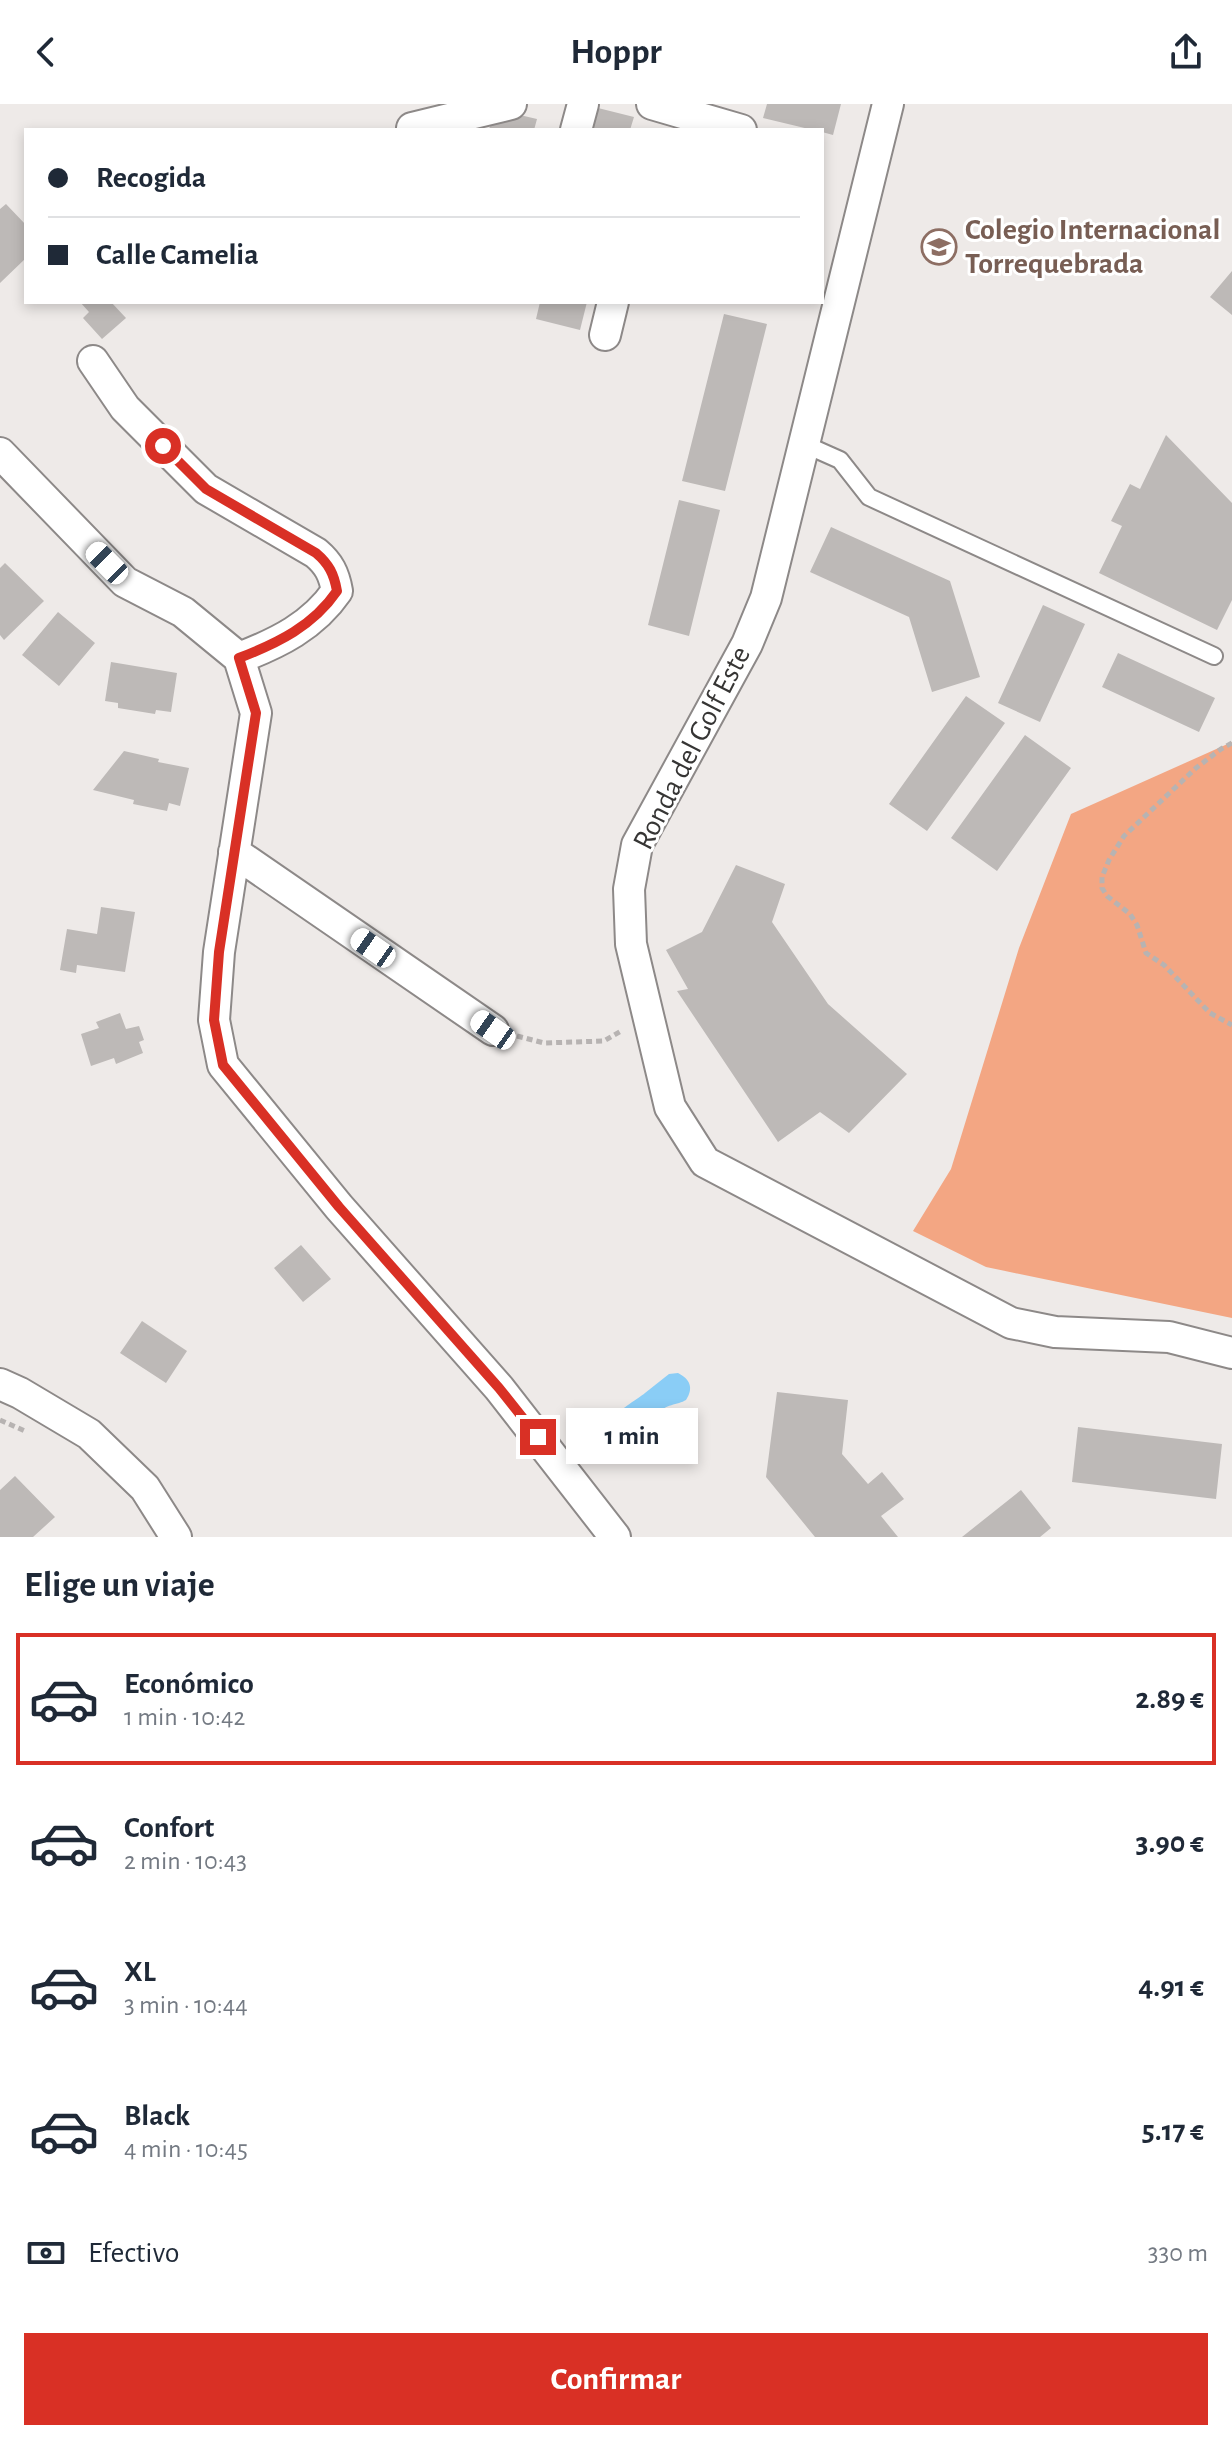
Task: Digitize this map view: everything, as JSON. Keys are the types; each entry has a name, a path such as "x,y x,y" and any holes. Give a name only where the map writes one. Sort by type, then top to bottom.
{"street":[{"path":"411,121 511,104"},
{"path":"577,128 583,104"},
{"path":"741,128 747,104"},
{"name":"Ronda del Golf Este","path":"888,104 766,598 747,644 637,845 629,889 631,944 670,1107 705,1162 1011,1323 1055,1332 1169,1337 1232,1353"},
{"path":"659,114 731,128"},
{"path":"605,335 613,304"},
{"path":"93,361 125,408 206,489 316,553 328,563 335,577 337,591 308,623 277,643 239,658"},
{"path":"0,453 125,582 183,612 239,658 256,713 219,952 214,1020 223,1065 339,1207 499,1388 615,1537"},
{"path":"234,852 493,1030"},
{"path":"0,1384 89,1434 145,1488 176,1537"}],"lane":[{"path":"804,444 840,460 869,497 1214,656"}],"path":[{"path":"1232,743 1196,768 1124,836 1102,877 1102,888 1107,896 1130,914 1137,925 1146,953 1164,965 1210,1013 1232,1025"},
{"path":"544,1043 604,1041"}],"shaded area":[{"path":"1232,742 1232,1318 986,1267 913,1231 951,1169 1019,948 1071,814"}],"water":[{"path":"678,1373 690,1384 690,1392 686,1400 661,1411 654,1443 639,1451 621,1446 612,1436 610,1428 617,1414 669,1374"}],"building":[{"path":"767,104 841,104 833,135 824,133 824,128 805,128 763,118"},
{"path":"590,106 634,117 631,128 584,128"},
{"path":"494,109 537,119 535,128 489,128"},
{"path":"6,204 24,223 24,260 0,283 0,209"},
{"path":"1232,271 1232,315 1210,297"},
{"path":"82,304 113,304 126,318 102,339 83,318 89,312"},
{"path":"540,304 586,304 580,330 536,319"},
{"path":"724,314 767,324 725,491 682,481"},
{"path":"1166,435 1232,503 1232,600 1217,630 1099,573 1122,526 1111,521 1130,484 1140,489"},
{"path":"679,500 720,510 689,636 648,625"},
{"path":"831,527 950,581 980,677 932,692 909,617 810,572"},
{"path":"5,563 44,601 4,640 0,635 0,568"},
{"path":"1043,605 1085,624 1040,722 998,703"},
{"path":"58,612 95,643 59,686 22,655"},
{"path":"1118,653 1215,698 1199,732 1102,687"},
{"path":"111,662 177,673 171,712 156,710 155,714 118,708 118,703 105,701"},
{"path":"966,696 1005,723 927,831 889,804"},
{"path":"1025,735 1071,768 997,871 951,838"},
{"path":"124,751 189,768 180,806 169,803 167,811 133,804 134,800 93,790"},
{"path":"736,865 785,884 772,922 828,1004 907,1074 849,1133 820,1112 778,1142 677,991 688,989 666,950 702,932"},
{"path":"101,907 135,912 125,972 77,965 76,973 60,970 67,929 97,934"},
{"path":"120,1013 126,1029 139,1026 144,1040 139,1042 143,1053 116,1064 114,1058 91,1066 81,1034 99,1028 96,1022"},
{"path":"301,1245 331,1279 303,1302 274,1268"},
{"path":"142,1321 187,1351 166,1383 120,1353"},
{"path":"777,1392 848,1400 842,1454 868,1484 882,1472 904,1499 881,1516 898,1537 815,1537 766,1477"},
{"path":"1078,1427 1222,1444 1216,1499 1072,1482"},
{"path":"15,1476 55,1517 33,1537 0,1537 0,1490"},
{"path":"1021,1490 1051,1528 1040,1537 962,1537"}],"place":[{"name":"Colegio Internacional Torrequebrada","path":"939,247"}],"route":[{"path":"163,446 206,489 316,553 328,563 337,591 308,623 277,643 239,658 256,713 219,952 214,1020 223,1065 339,1207 499,1388 538,1437"}]}
